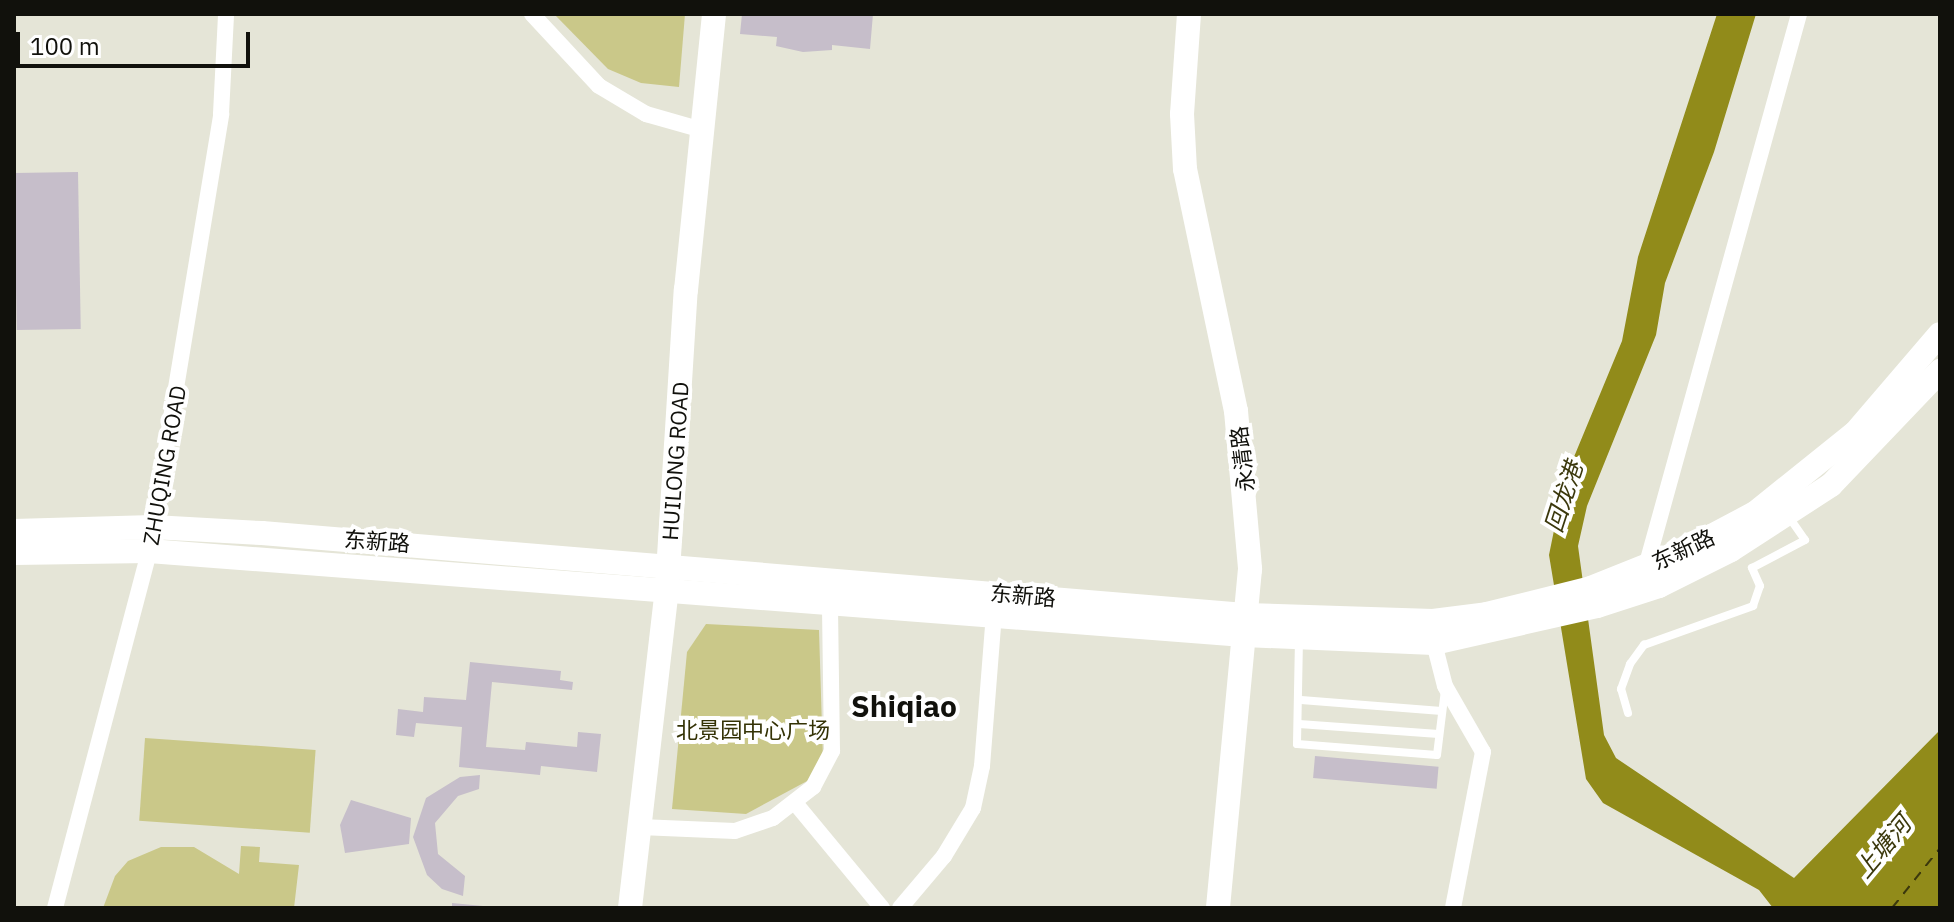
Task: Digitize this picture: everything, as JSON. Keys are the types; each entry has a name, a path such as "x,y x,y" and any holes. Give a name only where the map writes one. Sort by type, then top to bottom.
{"main road":[{"name":"HUILONG ROAD","path":"630,908 667,588 686,290 714,14"},
{"name":"永清路","path":"1189,14 1182,114 1185,169 1227,366 1246,486 1244,625 1218,908"},
{"name":"东新路","path":"1594,597 1646,567 1755,513 1805,476 1855,433 1940,334"},
{"name":"东新路","path":"14,531 668,563 1244,625 1299,638 1434,643 1594,597 1659,586 1789,517 1874,444 1940,371"},
{"name":"东新路","path":"14,553 151,539 667,588 994,615 1244,625 1433,621 1548,609"}],"street":[{"name":"ZHUQING ROAD","path":"55,908 151,539 221,114 226,14"},
{"path":"532,14 599,86 646,114 702,130"},
{"path":"1646,567 1799,14"},
{"path":"640,827 735,831 796,804 826,770 832,751 830,601"},
{"path":"900,908 944,856 973,808 982,766 994,615"},
{"path":"1434,643 1445,686 1483,752 1453,908"},
{"path":"796,804 882,908"}],"lane":[{"path":"1628,713 1621,689 1644,645 1753,606 1760,586 1752,568 1805,540 1789,517"},
{"path":"1299,638 1301,700 1297,744 1437,755 1445,686"},
{"path":"1301,700 1442,711"},
{"path":"1299,724 1439,734"}],"green space":[{"path":"554,14 685,14 679,87 641,83 608,69"},
{"name":"北景园中心广场","path":"706,624 819,630 823,760 809,780 746,814 672,809 687,652"},
{"path":"145,738 316,750 310,833 139,821"},
{"path":"241,846 260,847 259,862 299,865 294,908 103,908 115,876 128,861 161,847 194,847 239,874"}],"water":[{"path":"1717,14 1756,14 1714,152 1665,283 1656,335 1587,506 1578,546 1604,735 1616,758 1794,878 1940,730 1940,908 1773,908 1759,890 1603,803 1586,779 1549,555 1564,481 1622,341 1638,257"}],"building":[{"path":"742,14 873,14 870,49 832,45 832,50 803,52 776,46 777,37 740,34"},
{"path":"78,172 81,329 17,330 14,173"},
{"path":"470,662 561,671 560,680 573,682 572,690 492,682 486,747 525,750 526,742 577,747 578,732 601,734 597,772 541,766 540,775 459,767 462,727 416,723 414,737 396,735 398,709 423,712 424,697 466,700"},
{"path":"1315,756 1439,767 1437,789 1313,778"},
{"path":"480,775 479,789 458,796 435,823 438,854 465,876 463,896 442,889 427,875 413,837 426,798 460,777"},
{"path":"351,800 411,818 409,844 345,853 340,825"},
{"path":"452,903 483,906 483,908 452,908"}],"ferry route":[{"path":"1892,908 1940,848"}],"district":[{"name":"Shiqiao","path":"904,706"}],"water label":[{"name":"回龙港","path":"1564,497"},
{"name":"上塘河","path":"1883,847"}]}
